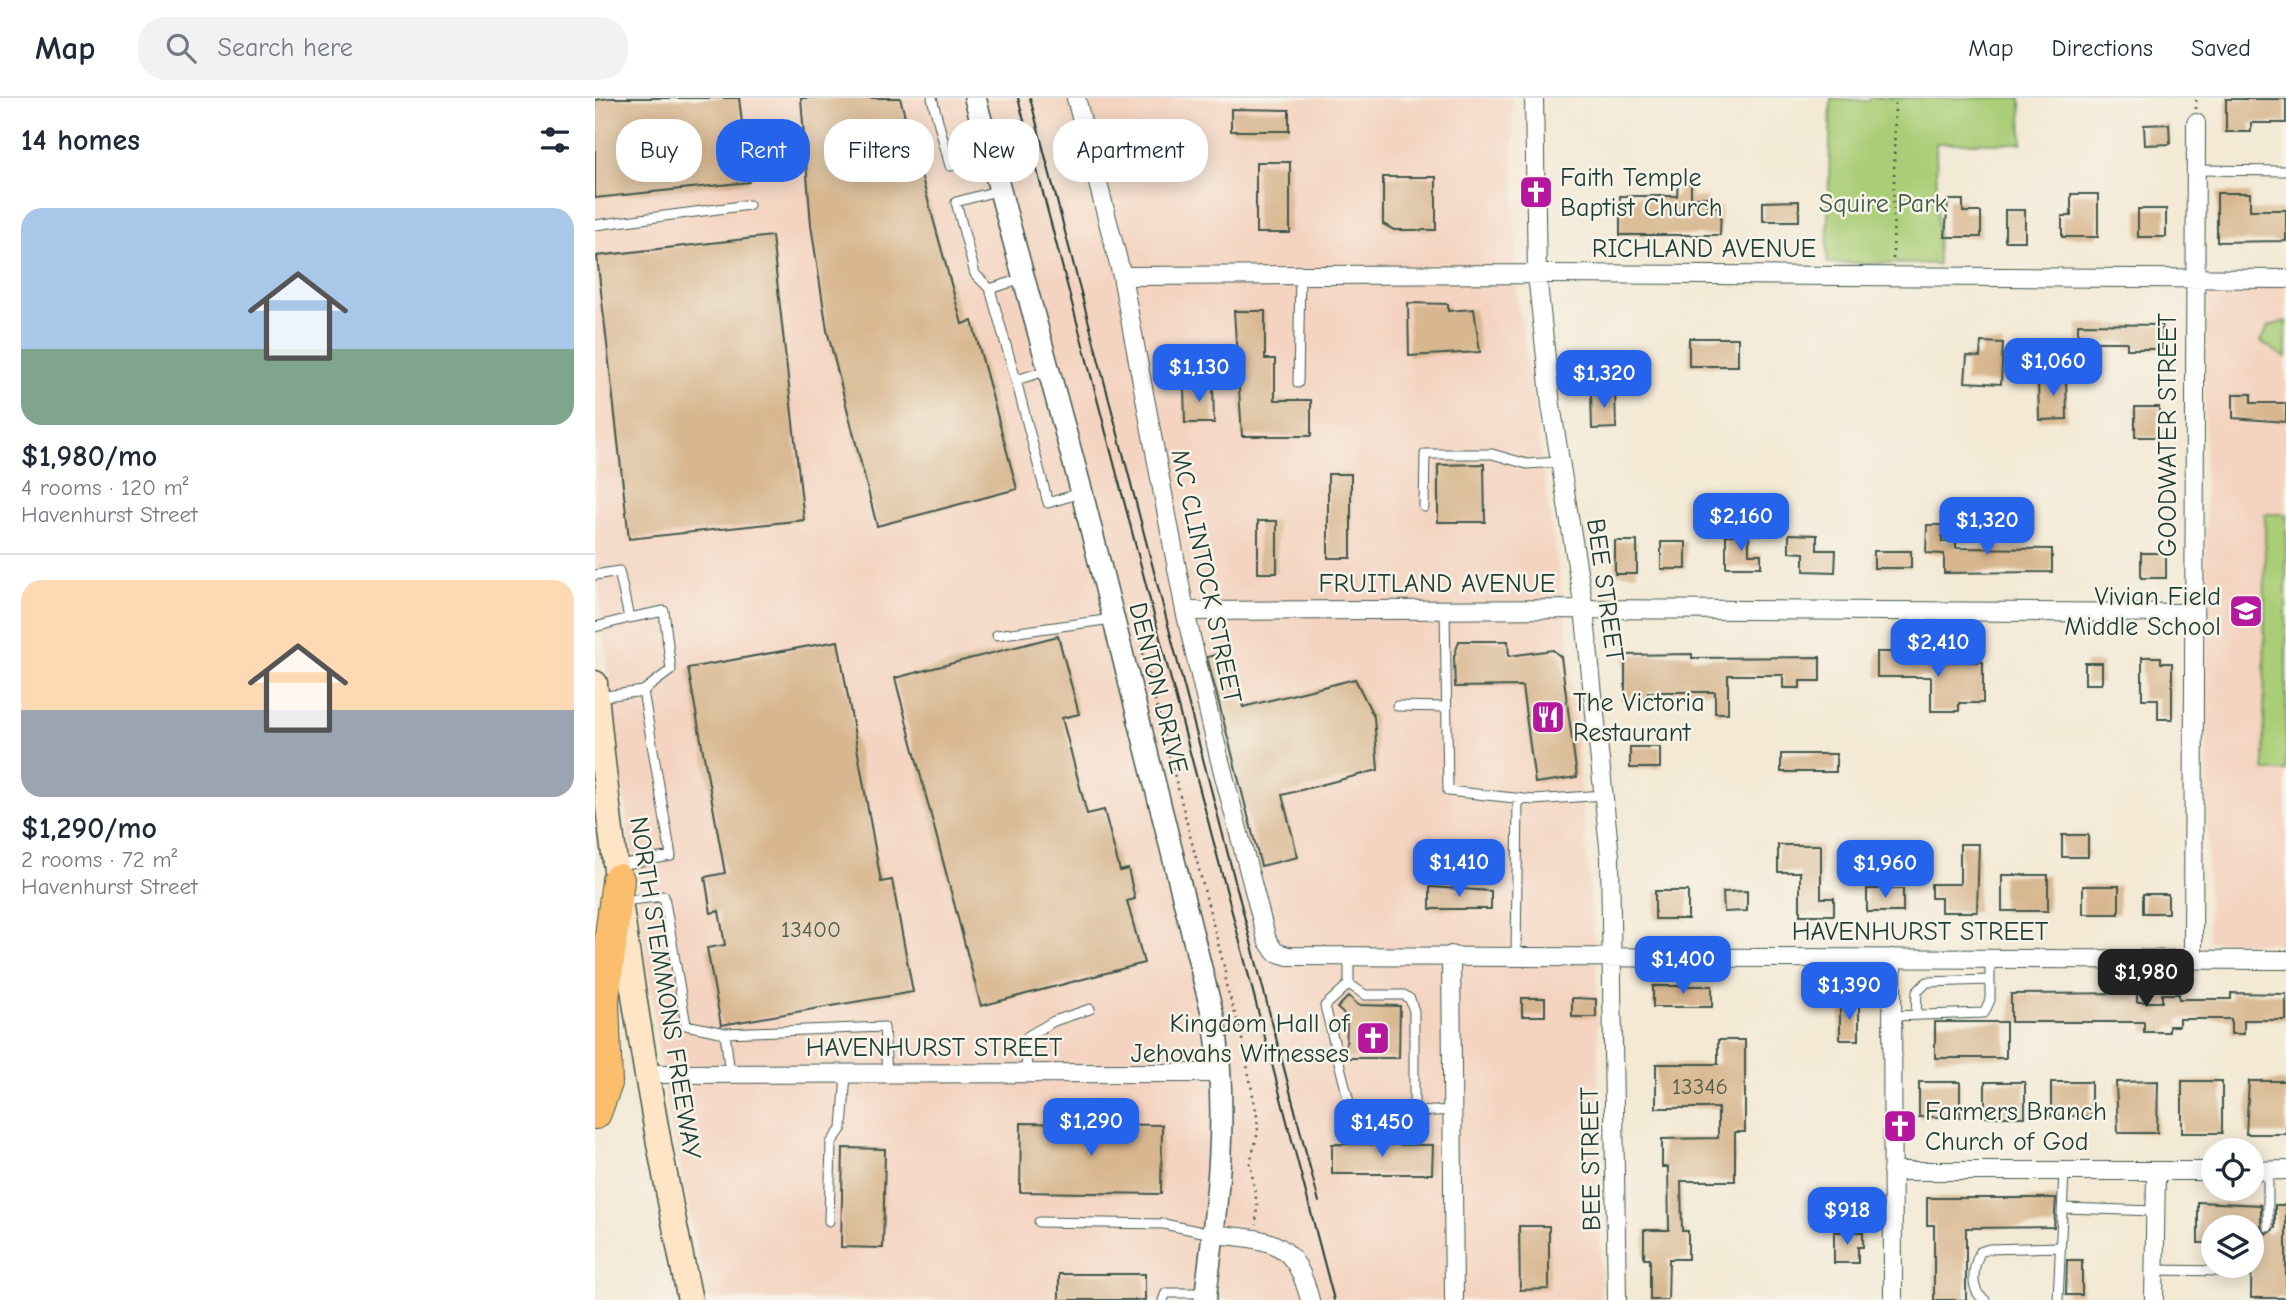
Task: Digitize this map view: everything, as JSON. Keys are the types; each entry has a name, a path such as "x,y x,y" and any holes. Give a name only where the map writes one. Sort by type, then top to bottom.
{"highway":[{"path":"595,1113 606,1083 603,1000 618,882"}],"main road":[{"name":"NORTH STEMMONS FREEWAY","path":"596,690 618,882 647,1074 690,1300"}],"street":[{"name":"DENTON DRIVE","path":"975,98 981,119"},
{"name":"MC CLINTOCK STREET","path":"1076,98 1122,276 1185,611 1219,757 1267,940"},
{"name":"BEE STREET","path":"1534,98 1537,274 1560,462 1584,608 1604,794 1614,956 1618,1300"},
{"name":"GOODWATER STREET","path":"2193,958 2196,123"},
{"name":"DENTON DRIVE","path":"998,182 1082,493 1214,1020 1220,1073 1222,1139 1206,1297"},
{"name":"RICHLAND AVENUE","path":"1122,276 1537,274 2286,279"},
{"name":"FRUITLAND AVENUE","path":"1185,611 1584,608 2193,613"},
{"name":"HAVENHURST STREET","path":"1267,940 1275,952 1288,956 2286,960"},
{"path":"1451,956 1454,1300"},
{"path":"1892,958 1893,1300"},
{"name":"HAVENHURST STREET","path":"647,1074 1220,1073"},
{"path":"2264,1171 2286,1170"},
{"path":"1892,1171 2201,1171"},
{"path":"2154,1300 2156,1172"},
{"path":"1212,1234 1271,1242 1288,1253 1299,1264 1310,1300"}],"lane":[{"path":"934,98 948,158"},
{"path":"2196,170 2286,171"},
{"path":"1000,190 956,202 975,274 990,289 1048,503 1082,493"},
{"path":"595,226 749,205"},
{"path":"1299,383 1300,274"},
{"path":"990,289 1024,278"},
{"path":"1016,380 1049,370"},
{"path":"1424,507 1425,454 1492,454 1527,464 1560,462"},
{"path":"595,575 619,571 629,618"},
{"path":"1445,610 1448,792 1518,799 1604,794"},
{"path":"595,627 664,611 671,670 643,691 596,690"},
{"path":"997,635 1112,619"},
{"path":"618,882 671,856 643,691"},
{"path":"1397,706 1446,707"},
{"path":"1516,956 1518,799"},
{"path":"618,882 664,897 686,1025 725,1033 884,1027 887,1074"},
{"path":"1349,956 1349,984 1325,1006 1350,1106 1359,1115 1454,1110"},
{"path":"1892,1016 1976,1015 1988,1008 1990,958"},
{"path":"1916,1016 1920,985 1935,980 1990,980"},
{"path":"1349,984 1365,995 1404,995 1410,999 1414,1011 1414,1111"},
{"path":"1026,1073 1028,1036 1054,1021 1090,1009"},
{"path":"725,1033 730,1074"},
{"path":"829,1221 831,1143 842,1128 846,1074"},
{"path":"2058,1300 2064,1171"},
{"path":"2264,1199 2268,1227"},
{"path":"2064,1208 2155,1211"},
{"path":"1039,1222 1164,1224 1212,1234"},
{"path":"1985,1300 1976,1289 1974,1277 1975,1263 1980,1252 1989,1249 2060,1247"},
{"path":"2155,1270 2201,1270"},
{"path":"1163,1300 1166,1293 1206,1297"}],"path":[{"path":"1893,275 1895,98"}],"shaded area":[{"path":"595,98 1512,98 1517,296 1568,634 1597,976 1601,1300 707,1300 666,1099 608,679 595,550"},
{"name":"Vivian Field Middle School","path":"2204,279 2286,280 2286,943 2208,941"}],"green space":[{"name":"Squire Park","path":"1831,98 1869,101 1870,98 2021,98 2022,143 1936,143 1938,264 1827,263"},
{"path":"2286,321 2286,358 2260,341 2269,326"},
{"path":"2265,514 2286,514 2286,771 2264,771"}],"building":[{"path":"739,98 742,119 716,119 716,182 749,182 595,198 595,100"},
{"path":"801,98 900,98 906,119 824,119 824,182 923,182 962,324 972,321 1017,489 877,526 827,330 811,225 808,182 810,182 810,119 803,119"},
{"path":"2226,99 2286,99 2286,123 2251,123 2251,132 2226,132"},
{"path":"1231,109 1289,110 1289,131 1231,131"},
{"path":"2169,124 2170,144 2145,145 2144,125"},
{"path":"1256,162 1290,162 1290,233 1256,233"},
{"path":"1383,177 1436,177 1436,230 1394,230 1383,224"},
{"path":"1678,182 1691,183 1691,197 1707,197 1707,206 1721,207 1720,235 1620,235 1620,196 1677,196"},
{"path":"2217,193 2250,193 2250,210 2286,210 2286,241 2217,242"},
{"path":"2071,194 2098,194 2098,237 2062,237 2062,216 2071,216"},
{"path":"1948,200 1963,200 1963,212 1981,212 1981,237 1945,237"},
{"path":"1799,201 1799,221 1763,221 1763,202"},
{"path":"2138,209 2166,209 2166,237 2138,237"},
{"path":"2005,210 2025,210 2025,241 2005,241"},
{"path":"772,236 804,520 629,539 597,256"},
{"path":"1408,303 1448,304 1448,311 1474,309 1480,352 1409,356"},
{"path":"1234,311 1265,311 1265,359 1275,359 1275,400 1311,400 1311,436 1242,436"},
{"path":"2078,324 2162,325 2162,349 2127,349 2127,342 2094,342 2094,348 2078,348"},
{"path":"1689,338 1738,338 1738,366 1689,366"},
{"path":"1981,342 2003,343 2001,384 1965,382 1967,356 1980,357"},
{"path":"2066,376 2067,419 2039,420 2038,377"},
{"path":"1184,386 1213,386 1214,423 1185,423"},
{"path":"1615,390 1616,428 1592,429 1591,391"},
{"path":"2233,394 2251,394 2251,403 2286,403 2286,422 2233,418"},
{"path":"2135,407 2159,407 2159,437 2135,437"},
{"path":"1484,464 1485,522 1438,522 1438,465"},
{"path":"1328,474 1351,474 1351,558 1328,558"},
{"path":"1258,521 1277,521 1277,573 1258,573"},
{"path":"1927,525 1942,525 1942,542 1956,542 1956,548 2052,549 2052,572 1944,573 1944,554 1926,553"},
{"path":"1789,534 1817,535 1817,550 1836,550 1835,572 1804,571 1804,553 1789,552"},
{"path":"1726,535 1749,535 1749,554 1761,554 1761,567 1726,567"},
{"path":"1615,541 1637,541 1637,574 1615,574"},
{"path":"1661,542 1686,542 1686,569 1661,569"},
{"path":"1874,551 1911,551 1911,568 1874,568"},
{"path":"2141,553 2166,553 2166,578 2141,578"},
{"path":"1058,636 1079,714 1062,718 1087,814 1104,810 1120,871 1128,869 1135,899 1127,901 1144,963 981,1006 895,678"},
{"path":"838,641 881,882 892,880 913,992 721,1025 707,948 725,945 719,911 711,913 705,877 725,873 688,668"},
{"name":"The Victoria Restaurant","path":"1459,641 1508,641 1509,656 1553,650 1561,657 1577,777 1535,783 1522,686 1455,687 1454,657"},
{"path":"1229,652 1243,707 1355,679 1374,717 1378,770 1282,795 1298,857 1261,866 1207,657"},
{"path":"1877,652 1910,652 1910,662 1983,662 1983,703 1959,703 1959,711 1931,711 1931,677 1877,677"},
{"path":"1692,654 1692,658 1820,657 1820,681 1800,681 1800,688 1783,688 1783,675 1728,675 1728,713 1715,713 1715,692 1648,692 1648,701 1625,701 1625,655"},
{"path":"2142,657 2161,657 2161,663 2172,663 2172,719 2158,719 2158,699 2142,699"},
{"path":"2085,663 2102,663 2102,684 2085,684"},
{"path":"1630,747 1660,747 1660,768 1630,768"},
{"path":"1781,754 1836,754 1836,772 1781,772"},
{"path":"2062,835 2088,835 2088,857 2062,857"},
{"path":"1960,844 1979,844 1977,912 1941,912 1941,898 1931,898 1931,884 1960,884"},
{"path":"1778,845 1821,845 1821,898 1834,898 1834,915 1800,915 1800,872 1778,872"},
{"path":"2002,875 2048,875 2048,911 2002,911"},
{"path":"2083,886 2119,886 2119,914 2083,914"},
{"path":"1430,887 1491,891 1491,909 1430,909"},
{"path":"1867,889 1903,889 1903,912 1867,912"},
{"path":"1655,891 1688,891 1688,919 1655,919"},
{"path":"1747,891 1747,911 1724,912 1723,892"},
{"path":"2143,894 2168,894 2168,913 2143,913"},
{"path":"1653,986 1712,986 1712,1007 1653,1007"},
{"path":"2137,993 2137,1002 2162,1002 2162,994 2179,994 2179,999 2231,999 2231,993 2286,994 2286,1020 2244,1020 2244,1034 2231,1034 2231,1019 2179,1019 2179,1026 2169,1026 2169,1032 2144,1032 2144,1022 2011,1022 2011,994"},
{"name":"Kingdom Hall of Jehovahs Witnesses","path":"1349,996 1358,1005 1400,1006 1399,1058 1346,1058 1347,1017 1337,1008"},
{"path":"1522,998 1545,998 1545,1016 1522,1016"},
{"path":"1572,998 1596,999 1596,1017 1572,1017"},
{"path":"1840,1004 1859,1004 1859,1040 1840,1040"},
{"path":"1935,1022 2006,1022 2006,1058 1935,1058"},
{"path":"1718,1040 1745,1040 1745,1132 1735,1132 1735,1181 1681,1181 1682,1231 1688,1231 1688,1259 1669,1259 1668,1300 1650,1300 1650,1258 1644,1258 1644,1230 1669,1230 1668,1167 1662,1167 1662,1139 1718,1138 1718,1108 1656,1108 1656,1064 1718,1064"},
{"path":"2158,1081 2157,1133 2118,1133 2116,1082"},
{"path":"2182,1081 2222,1081 2222,1133 2182,1133"},
{"path":"2249,1081 2286,1081 2286,1134 2246,1134"},
{"path":"1919,1082 1960,1082 1960,1117 1919,1117"},
{"path":"1985,1082 2025,1082 2025,1117 1985,1117"},
{"path":"2051,1082 2091,1082 2091,1116 2051,1116"},
{"path":"1021,1123 1162,1125 1161,1194 1020,1192"},
{"path":"1332,1144 1433,1145 1432,1174 1332,1174"},
{"path":"843,1148 885,1149 883,1248 841,1247"},
{"path":"1927,1198 2056,1198 2054,1227 1966,1228 1966,1300 1934,1300 1934,1225 1927,1225"},
{"path":"2198,1202 2261,1205 2261,1215 2201,1215 2201,1243 2198,1243"},
{"path":"2275,1205 2286,1205 2286,1298 2251,1298 2251,1278 2264,1278 2264,1231 2267,1234 2275,1228"},
{"path":"1519,1226 1549,1226 1549,1289 1520,1290"},
{"path":"1834,1232 1863,1232 1863,1247 1858,1247 1858,1263 1834,1263"},
{"path":"2067,1260 2082,1260 2082,1295 2066,1295"},
{"path":"1059,1274 1145,1274 1145,1300 1059,1300"}],"tram line":[{"path":"1018,98 1334,1300"},
{"path":"1030,98 1319,1202"}],"place":[{"name":"Faith Temple Baptist Church","path":"1536,192"},
{"name":"Vivian Field Middle School","path":"2246,611"},
{"name":"The Victoria Restaurant","path":"1548,717"},
{"name":"Kingdom Hall of Jehovahs Witnesses","path":"1373,1038"},
{"name":"Farmers Branch Church of God","path":"1900,1126"}]}
